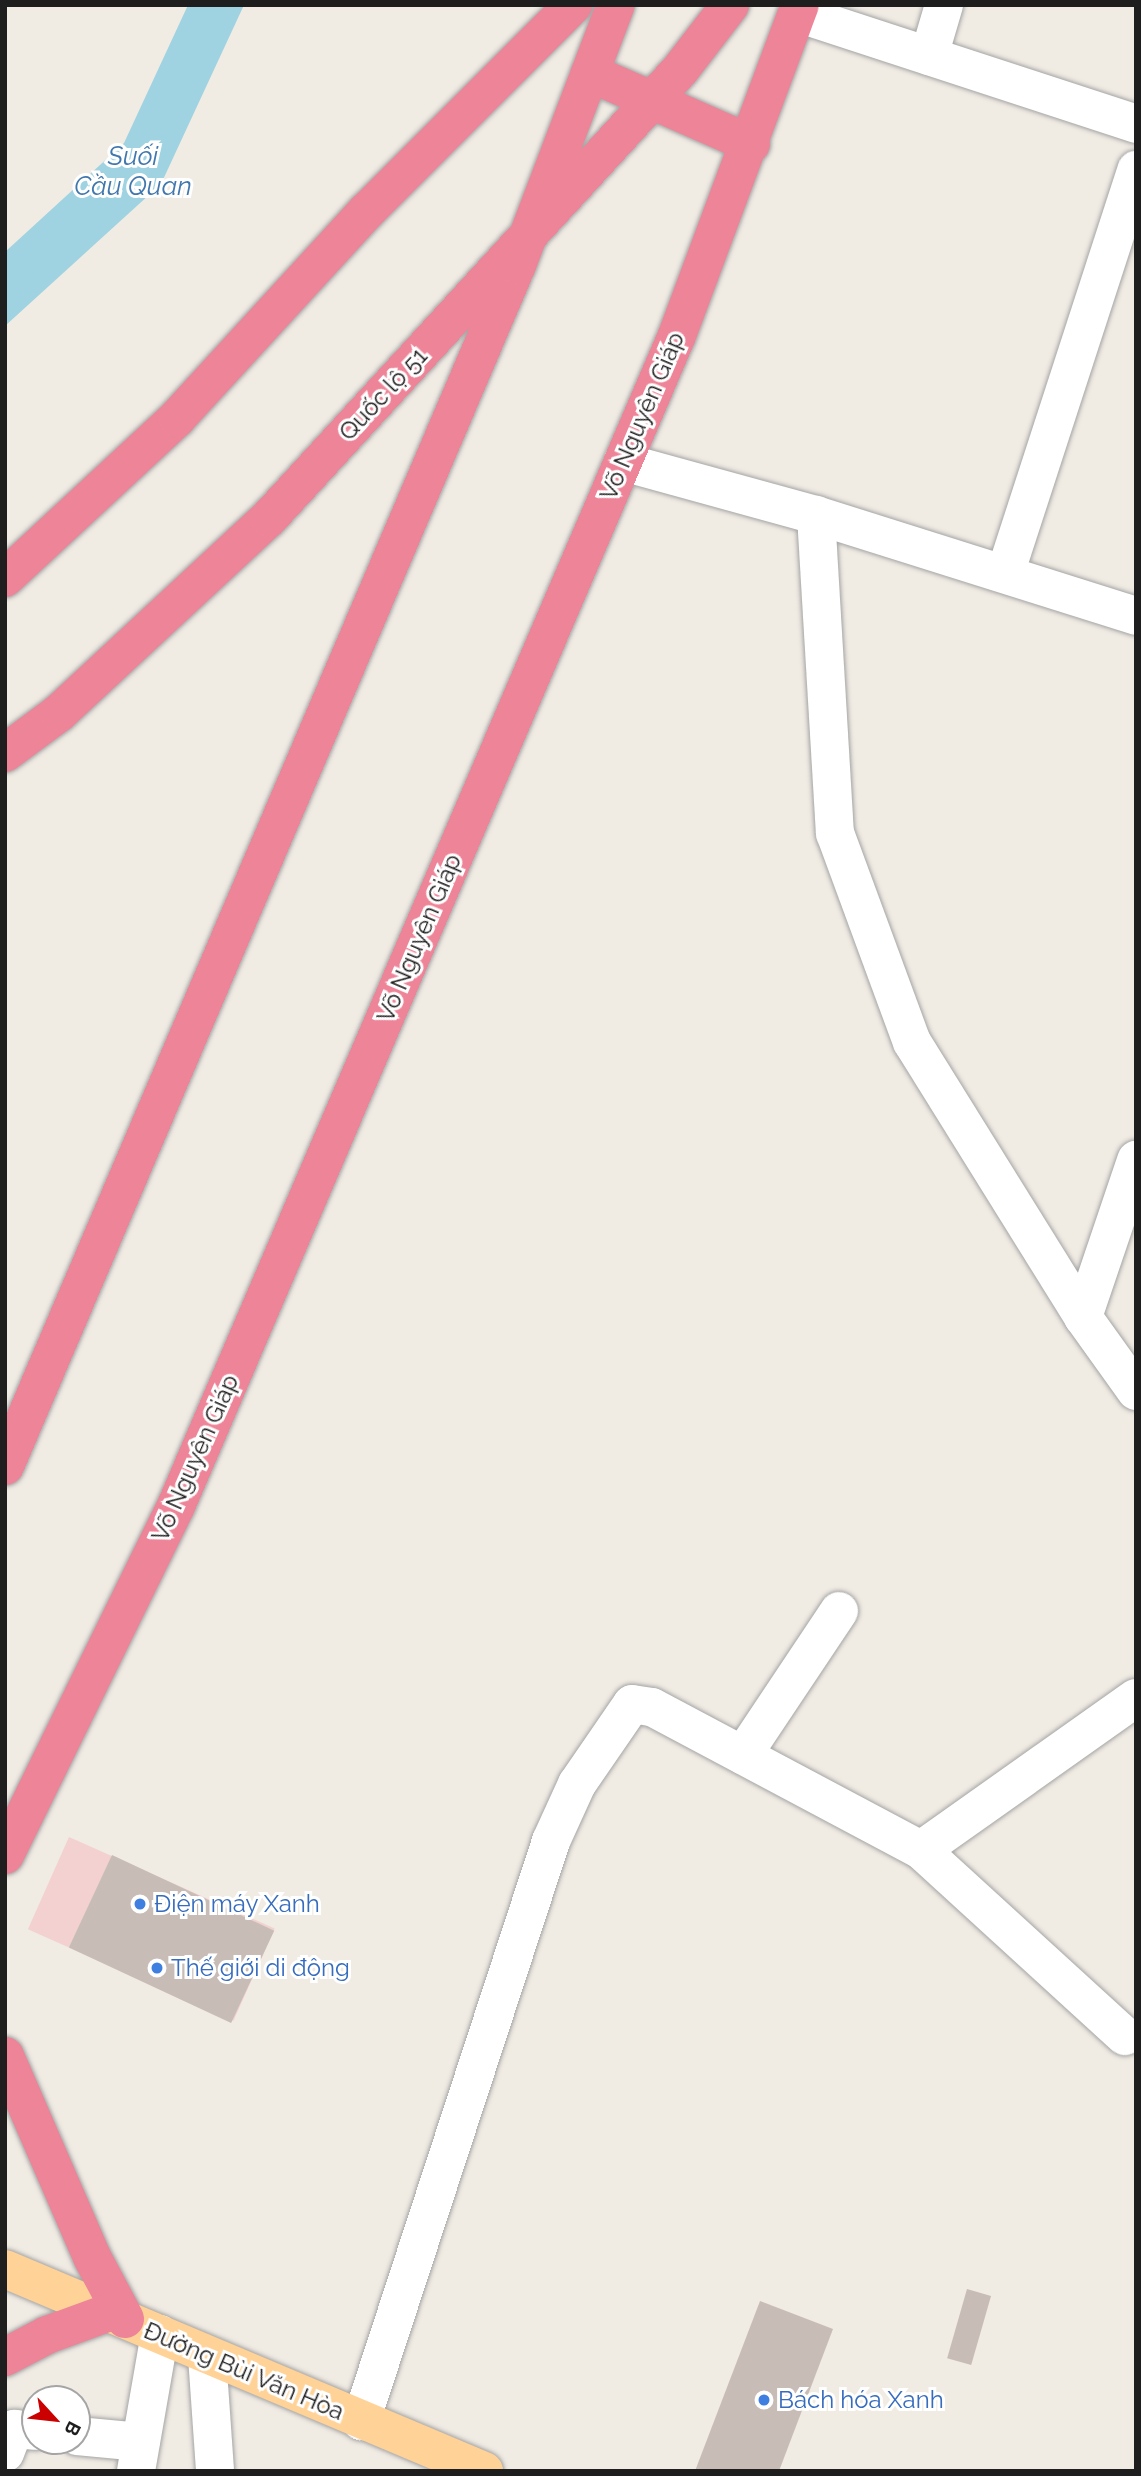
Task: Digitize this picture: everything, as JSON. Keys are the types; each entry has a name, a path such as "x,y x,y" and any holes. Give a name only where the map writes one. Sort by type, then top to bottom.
{"highway":[{"path":"5,578 177,418 366,212 573,5"},
{"path":"5,1466 527,237 616,5"},
{"name":"Quốc lộ 51","path":"5,753 59,713 269,518 652,101 730,5"},
{"name":"Võ Nguyên Giáp","path":"5,1855 176,1506 623,462 751,144 798,9"},
{"path":"590,73 751,144"},
{"path":"5,2056 118,2316 47,2335 5,2357"}],"main road":[{"path":"531,49 558,5"},
{"name":"Đường Bùi Văn Hòa","path":"5,2269 484,2471"}],"street":[{"path":"929,57 944,5"},
{"path":"798,9 929,57 1136,124"},
{"path":"1006,572 1136,170"},
{"path":"623,462 816,514 1006,572 1136,616"},
{"path":"816,514 835,833 912,1042 1083,1317 1136,1391"},
{"path":"1083,1317 1136,1160"},
{"path":"743,1755 839,1611"},
{"path":"922,1850 1136,1698"},
{"path":"361,2421 551,1841 577,1784 632,1704 652,1707 922,1850 1125,2036"},
{"path":"91,2441 139,2457 160,2334"},
{"path":"207,2356 215,2471"},
{"path":"5,2453 14,2429 21,2430"}],"shaded area":[{"name":"Điện máy Xanh","path":"69,1837 275,1929 233,2021 28,1929"}],"water":[{"name":"Suối Cầu Quan","path":"188,5 244,5 161,184 5,326 5,252 124,143"}],"building":[{"name":"Điện máy Xanh","path":"112,1855 274,1931 231,2023 69,1947"},
{"path":"967,2289 991,2296 971,2365 947,2358"},
{"name":"Bách hóa Xanh","path":"760,2301 833,2329 779,2471 695,2471"}],"place":[{"name":"Điện máy Xanh","path":"140,1904"},
{"name":"Thế giới di động","path":"157,1968"},
{"name":"Bách hóa Xanh","path":"764,2400"}]}
